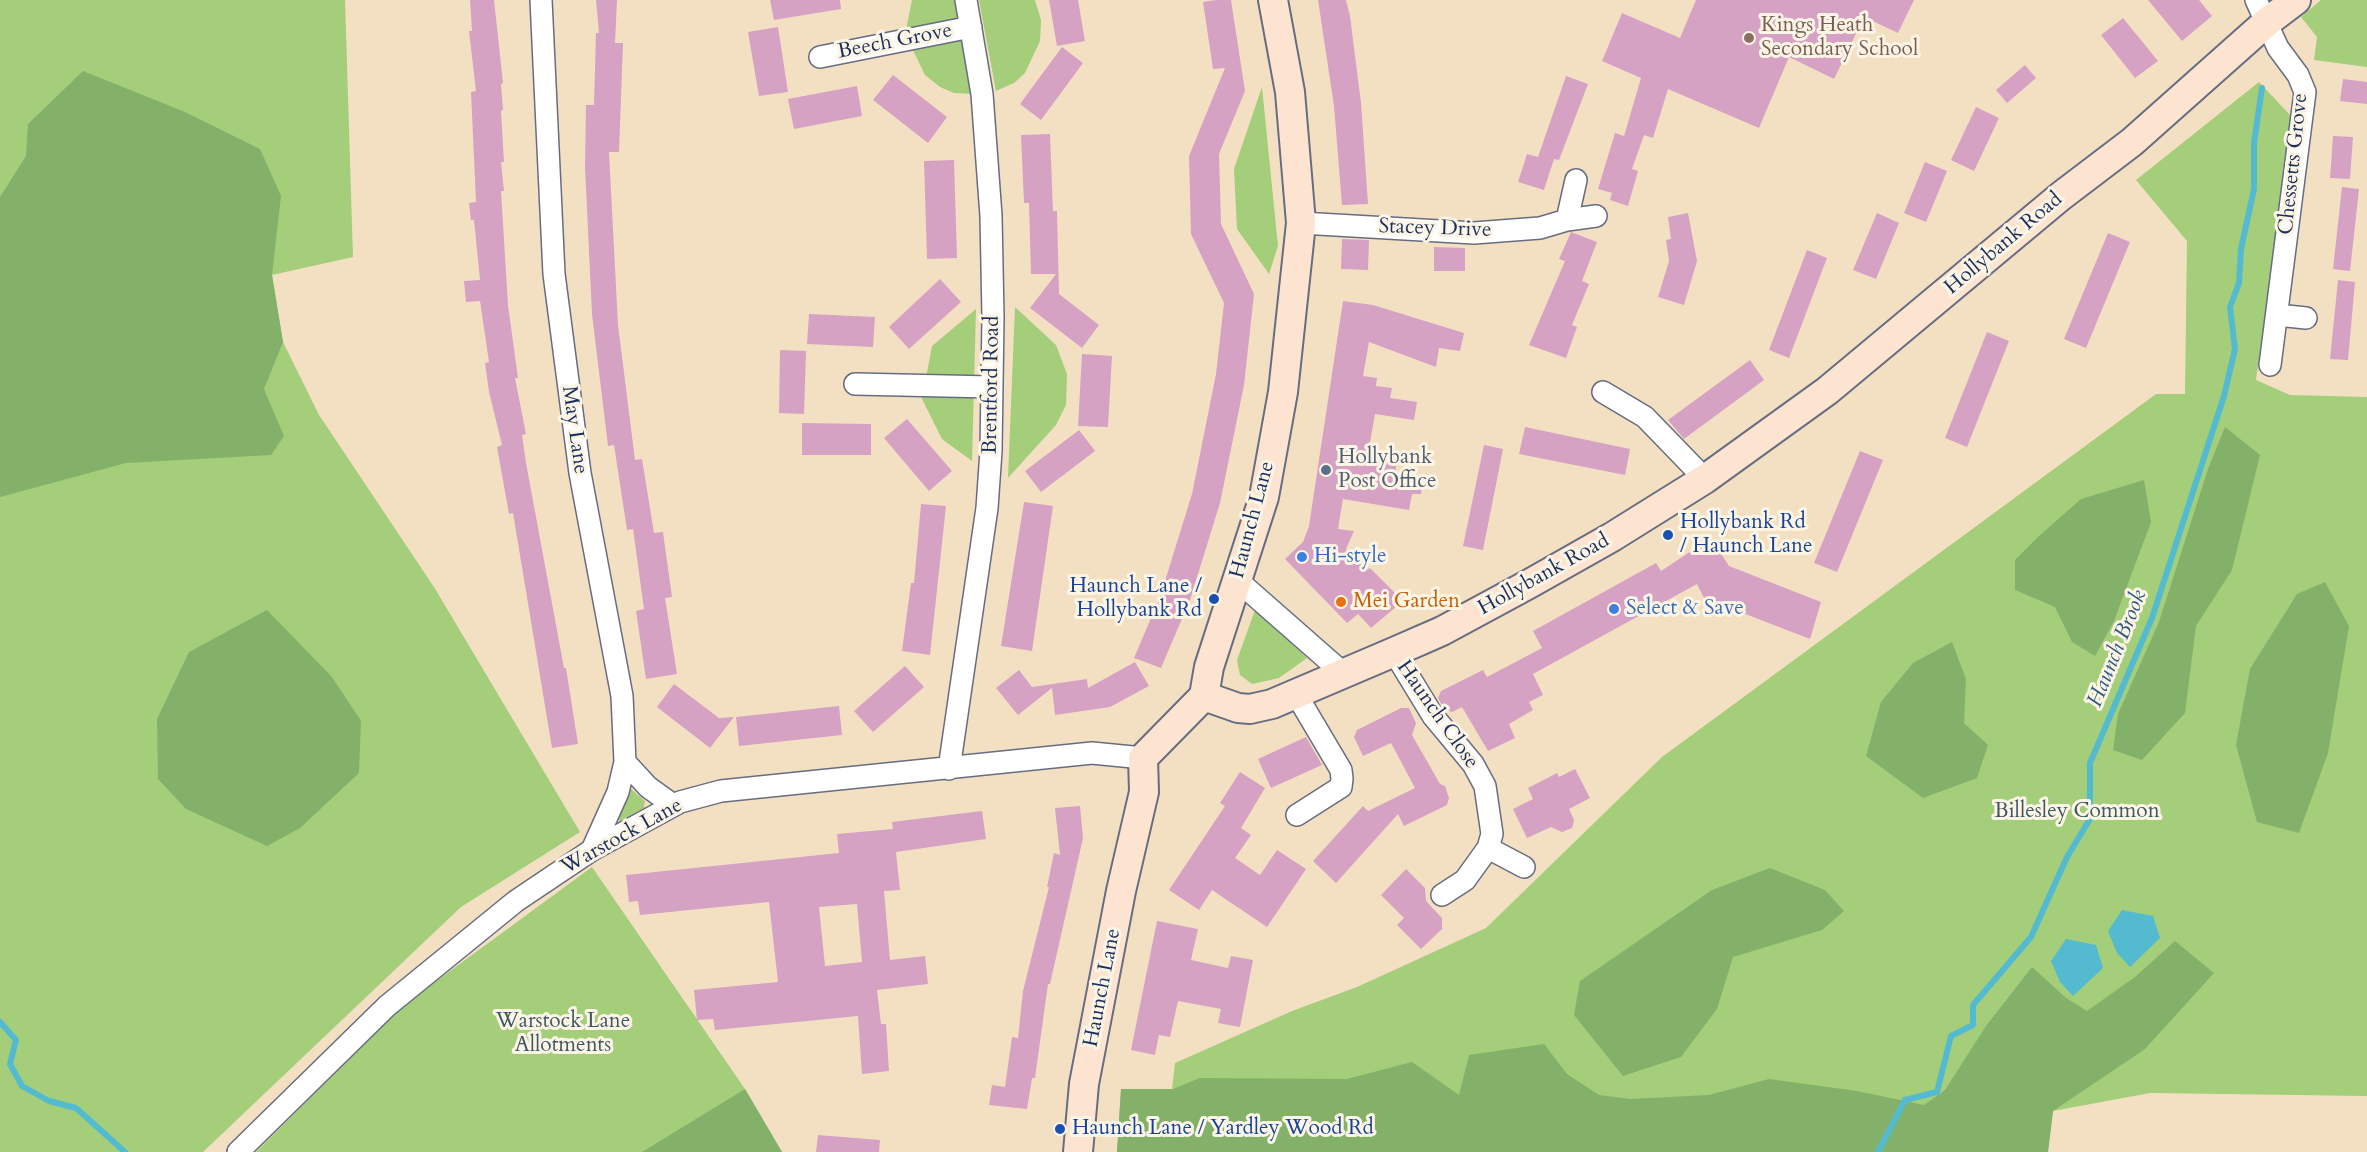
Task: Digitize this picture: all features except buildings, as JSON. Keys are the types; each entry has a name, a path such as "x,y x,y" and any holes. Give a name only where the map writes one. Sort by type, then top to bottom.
{"street":[{"name":"May Lane","path":"541,0 554,274 580,473 622,696 626,762 618,792 592,850"},
{"name":"Brentford Road","path":"949,769 987,508 993,317 991,216 982,94 966,0"},
{"name":"Haunch Lane","path":"1204,696 1209,667 1264,497 1283,392 1301,223 1290,92 1273,0"},
{"name":"Hollybank Road","path":"1204,696 1238,708 1250,709 1272,704 1344,674 1442,631 1612,537 1705,479 1827,391 2061,196 2132,142 2262,11 2296,0"},
{"name":"Chessetts Grove","path":"2262,11 2278,48 2298,75 2305,92 2270,365"},
{"name":"Beech Grove","path":"820,57 971,27"},
{"path":"1567,220 1576,180"},
{"name":"Stacey Drive","path":"1301,223 1474,234 1540,228 1567,220 1596,216"},
{"path":"2277,315 2306,318"},
{"path":"855,384 991,387"},
{"path":"1604,392 1645,417 1705,479"},
{"path":"1237,580 1344,674"},
{"name":"Haunch Close","path":"1394,652 1433,716 1473,764 1485,786 1492,834 1488,848"},
{"path":"1296,694 1341,770 1342,779 1341,787 1297,815"},
{"path":"1143,758 1204,696"},
{"name":"Warstock Lane","path":"238,1152 387,1006 516,901 592,850 673,805 721,791 1092,753 1143,758"},
{"name":"Haunch Lane","path":"1078,1152 1084,1084 1121,891 1144,792 1143,758"},
{"path":"626,762 648,787 673,805"},
{"path":"1442,895 1466,880 1488,848 1524,867"}],"green space":[{"path":"0,0 345,0 353,257 272,275 283,342 319,415 434,587 580,832 461,907 203,1152 0,1152"},
{"path":"912,0 957,0 974,94 954,93 940,87 925,75 907,38"},
{"path":"979,0 1035,0 1041,20 1040,41 1025,73 1014,83 996,91"},
{"path":"2321,0 2367,0 2367,67 2314,60 2317,37 2301,17"},
{"path":"83,71 185,112 260,149 281,196 272,275 283,342 264,389 284,436 271,455 126,463 0,497 0,197 26,156 28,124"},
{"name":"Billesley Common","path":"2259,82 2292,117 2256,380 2290,395 2367,397 2367,1096 2150,1093 2053,1111 2048,1152 1117,1152 1121,1089 1172,1089 1175,1063 1292,1011 1357,987 1486,928 1662,757 2156,394 2185,394 2187,241 2136,180"},
{"path":"1262,87 1278,246 1269,274 1237,229 1234,169"},
{"path":"1015,307 1056,345 1067,374 1066,405 1056,425 1008,478"},
{"path":"976,309 972,461 942,439 922,399 932,346"},
{"path":"2225,427 2260,455 2232,570 2196,626 2185,713 2142,760 2113,750 2118,714 2159,622 2208,469"},
{"path":"2144,480 2151,522 2114,621 2095,656 2072,642 2055,607 2015,590 2015,560 2081,499"},
{"path":"2325,582 2349,626 2328,753 2299,833 2257,822 2236,745 2250,669 2297,594"},
{"path":"267,610 332,677 361,721 359,773 300,828 267,846 186,809 158,779 157,719 189,652"},
{"path":"1255,610 1307,658 1279,678 1252,684 1240,675 1237,660"},
{"path":"1952,642 1966,679 1964,723 1988,745 1977,778 1923,798 1866,756 1881,702 1913,663"},
{"path":"626,789 631,789 645,801 644,808 620,821 616,817"},
{"name":"Warstock Lane Allotments","path":"592,867 745,1089 782,1152 256,1152 405,1004"},
{"path":"1770,868 1825,890 1844,911 1822,930 1733,957 1717,1009 1681,1057 1623,1076 1574,1015 1580,981 1712,890"},
{"path":"2175,941 2214,973 2145,1049 2053,1111 2048,1152 1117,1152 1121,1089 1173,1089 1200,1078 1347,1079 1412,1062 1459,1095 1469,1055 1544,1044 1567,1074 1599,1095 1630,1099 1709,1095 1769,1079 1857,1091 1924,1105 1945,1090 1986,1026 2032,967 2066,998 2087,1011 2135,977"},
{"path":"745,1089 782,1152 642,1152"}],"water":[{"path":"2122,910 2153,916 2160,938 2130,967 2117,953 2108,931"},
{"path":"2066,939 2096,945 2103,968 2073,996 2060,982 2051,961"}],"waterway":[{"name":"Haunch Brook","path":"1878,1152 1905,1100 1937,1092 1951,1036 1973,1025 1973,1005 2031,937 2067,857 2090,819 2090,763 2152,618 2224,396 2235,349 2230,307 2239,283 2241,249 2254,189 2254,143 2262,88"},
{"path":"0,1022 16,1040 10,1064 22,1086 49,1101 76,1108 125,1152"}],"place":[{"name":"Kings Heath Secondary School","path":"1749,38"},
{"name":"Hollybank Post Office","path":"1326,470"},
{"name":"Hollybank Rd / Haunch Lane","path":"1668,535"},
{"name":"Hi-style","path":"1302,557"},
{"name":"Haunch Lane / Hollybank Rd","path":"1214,599"},
{"name":"Mei Garden","path":"1341,602"},
{"name":"Select & Save","path":"1614,609"},
{"name":"Haunch Lane / Yardley Wood Rd","path":"1060,1129"}]}
